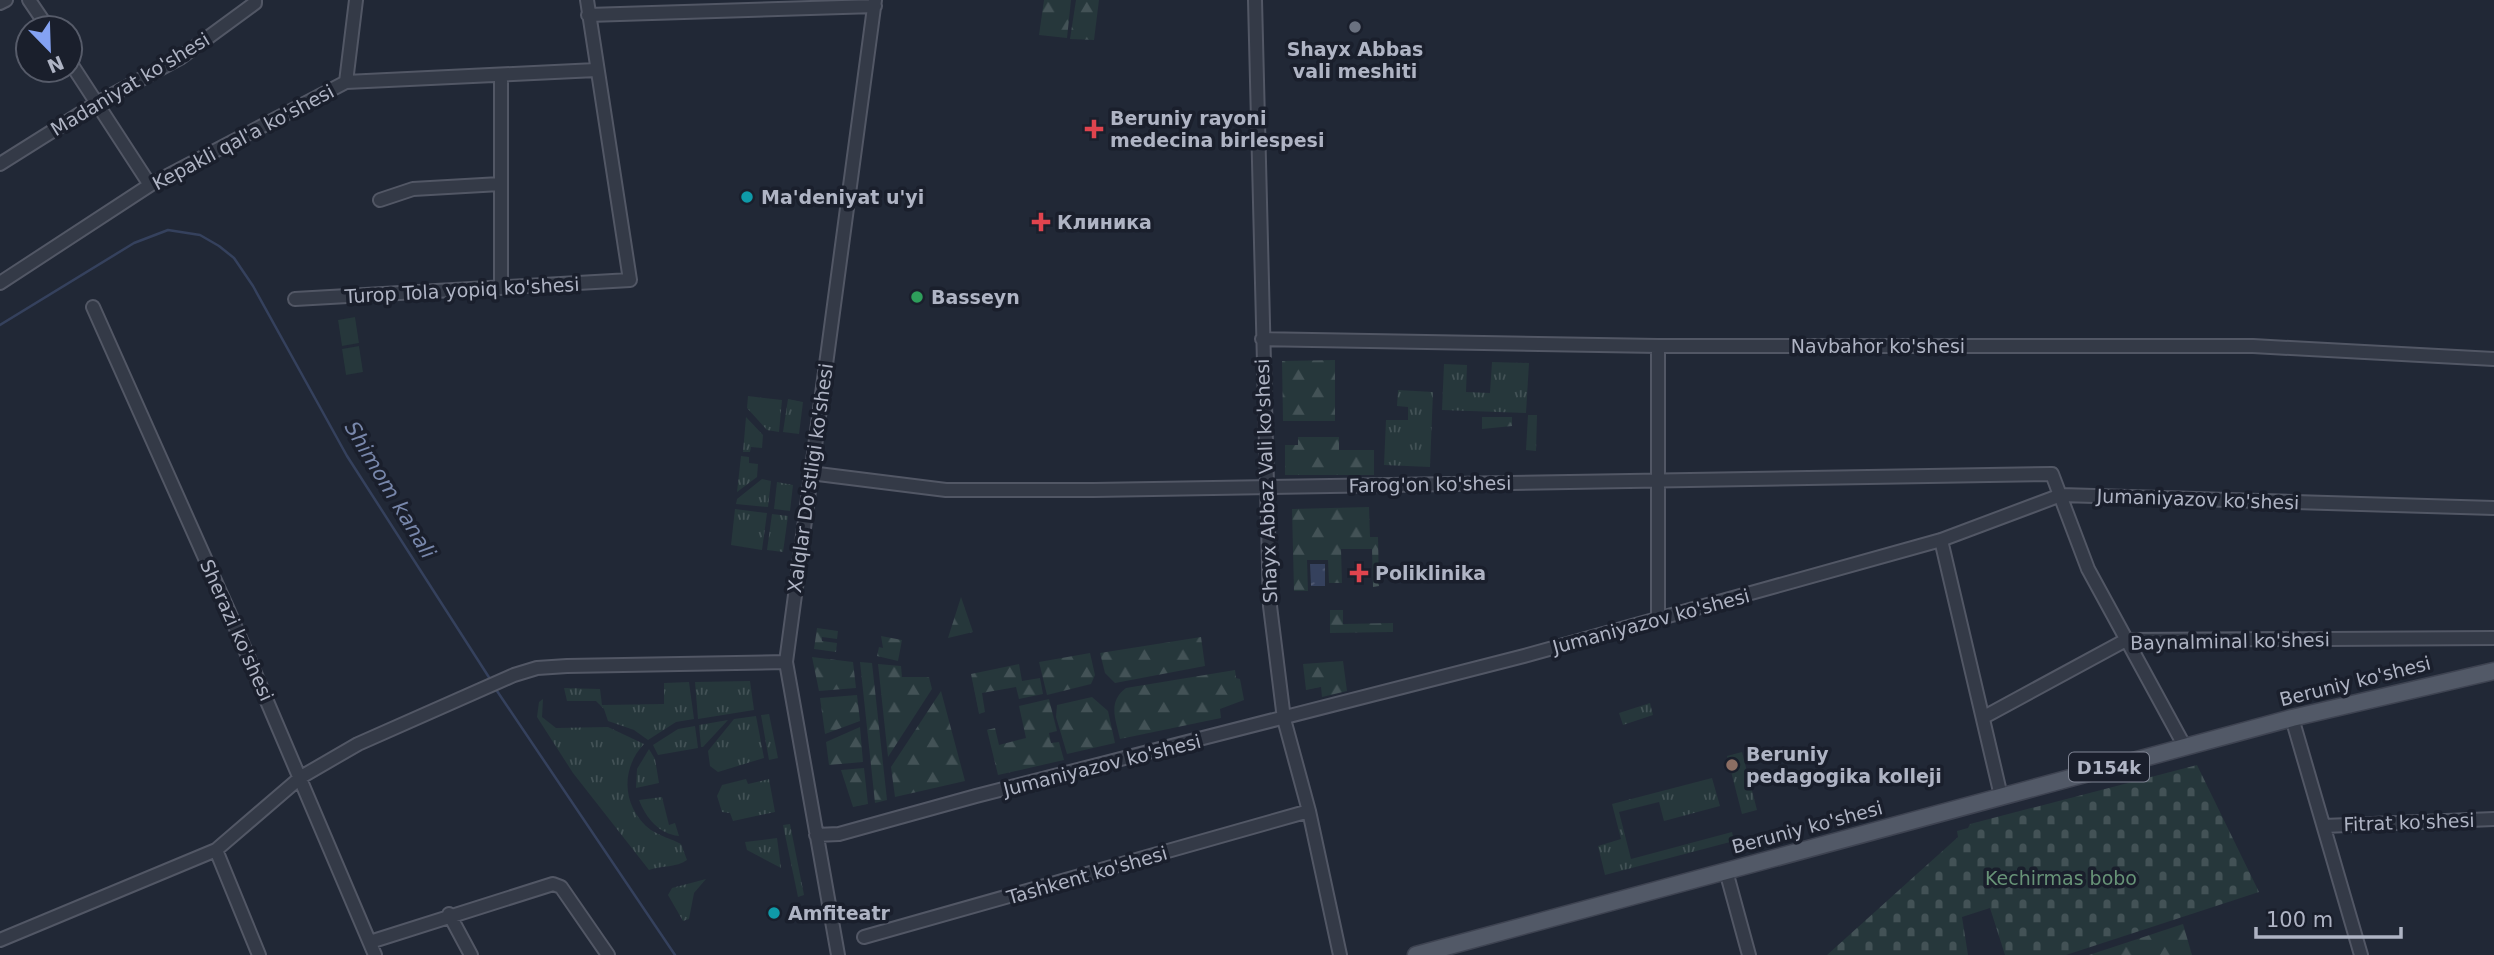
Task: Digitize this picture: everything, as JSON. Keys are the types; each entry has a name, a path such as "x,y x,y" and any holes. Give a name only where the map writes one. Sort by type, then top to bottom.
{"main road":[{"name":"Beruniy ko'shesi","path":"1416,955 2292,718 2494,671"}],"street":[{"path":"0,3 6,0"},
{"name":"Madaniyat ko'shesi","path":"0,164 97,103 180,58 255,4 255,0"},
{"path":"346,82 356,0"},
{"path":"587,0 596,70"},
{"name":"Shayx Abbaz Vali ko'shesi","path":"1255,0 1270,606 1284,719 1309,811 1340,955"},
{"path":"588,15 875,3"},
{"name":"Xalqlar Do'stligi ko'shesi","path":"838,955 786,662 875,3"},
{"name":"Kepakli qal'a ko'shesi","path":"0,283 150,185 346,82 596,70"},
{"name":"Turop Tola yopiq ko'shesi","path":"295,299 629,281 596,70"},
{"path":"501,75 501,288"},
{"path":"84,83 150,185"},
{"path":"380,200 413,189 500,184"},
{"name":"Sherazi ko'shesi","path":"93,307 301,777 375,955"},
{"name":"Navbahor ko'shesi","path":"1262,339 1658,346 2253,346 2494,359"},
{"path":"1658,346 1658,618"},
{"name":"Farog'on ko'shesi","path":"810,473 946,490 2052,474 2061,495"},
{"path":"2061,495 2088,569 2185,747"},
{"name":"Jumaniyazov ko'shesi","path":"816,835 839,834 976,796 1284,719 1658,618 1941,540 2061,495 2494,508"},
{"path":"1941,540 2001,796"},
{"name":"Baynalminal ko'shesi","path":"1984,717 2126,640 2494,638"},
{"path":"0,940 216,850 301,777 358,744 508,678 537,668 567,666 786,662"},
{"path":"2292,718 2361,955"},
{"name":"Tashkent ko'shesi","path":"864,937 1309,811"},
{"name":"Fitrat ko'shesi","path":"2324,826 2494,819"},
{"path":"216,850 259,955"},
{"path":"1726,872 1749,955"},
{"path":"370,942 449,914 553,884 561,887 608,955"},
{"path":"449,914 471,955"}],"green space":[{"path":"1044,0 1071,0 1067,38 1039,35"},
{"path":"1076,0 1099,0 1094,40 1070,39"},
{"path":"355,317 359,343 342,346 338,320"},
{"path":"359,346 363,372 346,375 342,349"},
{"path":"1335,360 1335,421 1283,421 1282,361"},
{"path":"1492,362 1529,363 1526,413 1442,410 1444,364 1467,365 1466,392 1490,393"},
{"path":"1398,390 1433,392 1430,467 1384,465 1386,420 1408,420 1408,407 1397,406"},
{"path":"748,396 782,400 779,432 767,430 747,408"},
{"path":"788,399 803,402 799,434 783,432"},
{"path":"1528,415 1537,415 1536,451 1526,450"},
{"path":"746,417 763,435 762,448 751,447 750,452 743,452"},
{"path":"1482,417 1512,417 1512,426 1482,429"},
{"path":"1298,437 1339,437 1339,450 1374,450 1374,475 1285,475 1285,445 1298,445"},
{"path":"741,456 749,457 749,463 758,464 757,477 737,492"},
{"path":"762,479 771,481 768,507 736,504 737,499"},
{"path":"777,482 793,485 790,511 774,509"},
{"path":"1369,507 1370,537 1378,537 1379,586 1373,587 1372,549 1341,549 1342,583 1329,583 1328,560 1307,560 1308,591 1294,591 1292,509"},
{"path":"735,509 767,513 762,550 731,545"},
{"path":"772,514 788,516 783,552 767,550"},
{"path":"961,597 973,632 948,638"},
{"path":"1330,610 1343,610 1343,624 1393,623 1393,632 1330,633"},
{"path":"817,628 838,631 837,639 822,637 822,641 837,643 836,652 814,649"},
{"path":"881,636 902,640 898,661 877,656 879,647 883,648"},
{"path":"1201,637 1205,666 1115,683 1105,673 1100,653"},
{"path":"1090,653 1095,675 1091,684 1047,695 1039,662"},
{"path":"812,657 853,662 856,688 819,691"},
{"path":"1343,661 1347,691 1322,697 1321,687 1306,690 1303,664"},
{"path":"860,662 872,663 887,800 875,803"},
{"path":"878,664 901,666 902,677 929,677 932,689 888,757"},
{"path":"1019,664 1022,681 1040,678 1043,694 1019,699 1016,687 982,693 985,712 979,714 971,674"},
{"path":"1235,670 1236,678 1240,679 1244,700 1220,709 1221,718 1120,739 1114,712 1116,699 1126,688"},
{"path":"750,681 754,710 698,719 695,682"},
{"path":"689,682 694,719 676,722 648,740 634,730 608,721 604,709 596,701 567,701 564,688 600,689 602,705 664,704 664,683"},
{"path":"941,691 965,781 895,797 891,767"},
{"path":"857,695 860,721 825,734 820,698"},
{"path":"1092,697 1108,711 1115,743 1067,754 1056,717 1057,705"},
{"path":"543,699 542,717 556,728 608,727 644,744 636,754 628,776 634,811 651,830 681,844 687,860 649,870 573,773 537,717 539,702"},
{"path":"1049,699 1057,731 1049,733 1051,743 1059,742 1064,760 998,775 987,730 995,728 999,745 1026,738 1019,706"},
{"path":"1650,703 1653,715 1623,725 1619,713"},
{"path":"769,714 778,758 769,760 761,715"},
{"path":"756,716 764,758 718,772 710,766 708,751 734,719"},
{"path":"728,720 703,747 701,747 699,725"},
{"path":"695,726 698,748 658,755 653,745 678,729"},
{"path":"860,727 863,762 829,765 826,742"},
{"path":"649,749 655,759 659,783 636,788 637,769"},
{"path":"1742,752 1757,810 1742,814 1727,756"},
{"name":"Kechirmas bobo","path":"2197,765 2259,892 2066,955 2005,955 1990,908 1962,917 1968,955 1827,955 1958,837 1957,831 1968,828 1970,824"},
{"path":"864,768 868,804 853,807 841,770"},
{"path":"1712,778 1720,806 1664,821 1659,802 1619,812 1631,859 1732,832 1734,841 1605,875 1598,846 1621,839 1612,804"},
{"path":"746,779 748,784 769,779 775,812 733,821 730,813 722,812 717,796 722,785"},
{"path":"662,797 669,825 675,823 679,836 665,832 654,824 639,800"},
{"path":"790,824 804,895 798,897 783,825"},
{"path":"777,838 781,868 747,850 745,842"},
{"path":"706,879 694,893 689,919 683,921 668,895 672,888"},
{"path":"2183,924 2192,955 2089,955"}],"water":[{"path":"1310,564 1325,564 1325,586 1311,586"}],"waterway":[{"name":"Shimom kanali","path":"0,325 134,243 168,230 200,235 219,246 234,258 253,286 347,456 492,682"},
{"name":"Shimom kanali","path":"495,688 675,955"}],"place":[{"name":"Shayx Abbas vali meshiti","path":"1355,27"},
{"name":"Beruniy rayoni medecina birlespesi","path":"1094,129"},
{"name":"Ma'deniyat u'yi","path":"747,197"},
{"name":"Клиника","path":"1041,222"},
{"name":"Basseyn","path":"917,297"},
{"name":"Poliklinika","path":"1359,573"},
{"name":"Beruniy pedagogika kolleji","path":"1732,765"},
{"name":"Amfiteatr","path":"774,913"}]}
